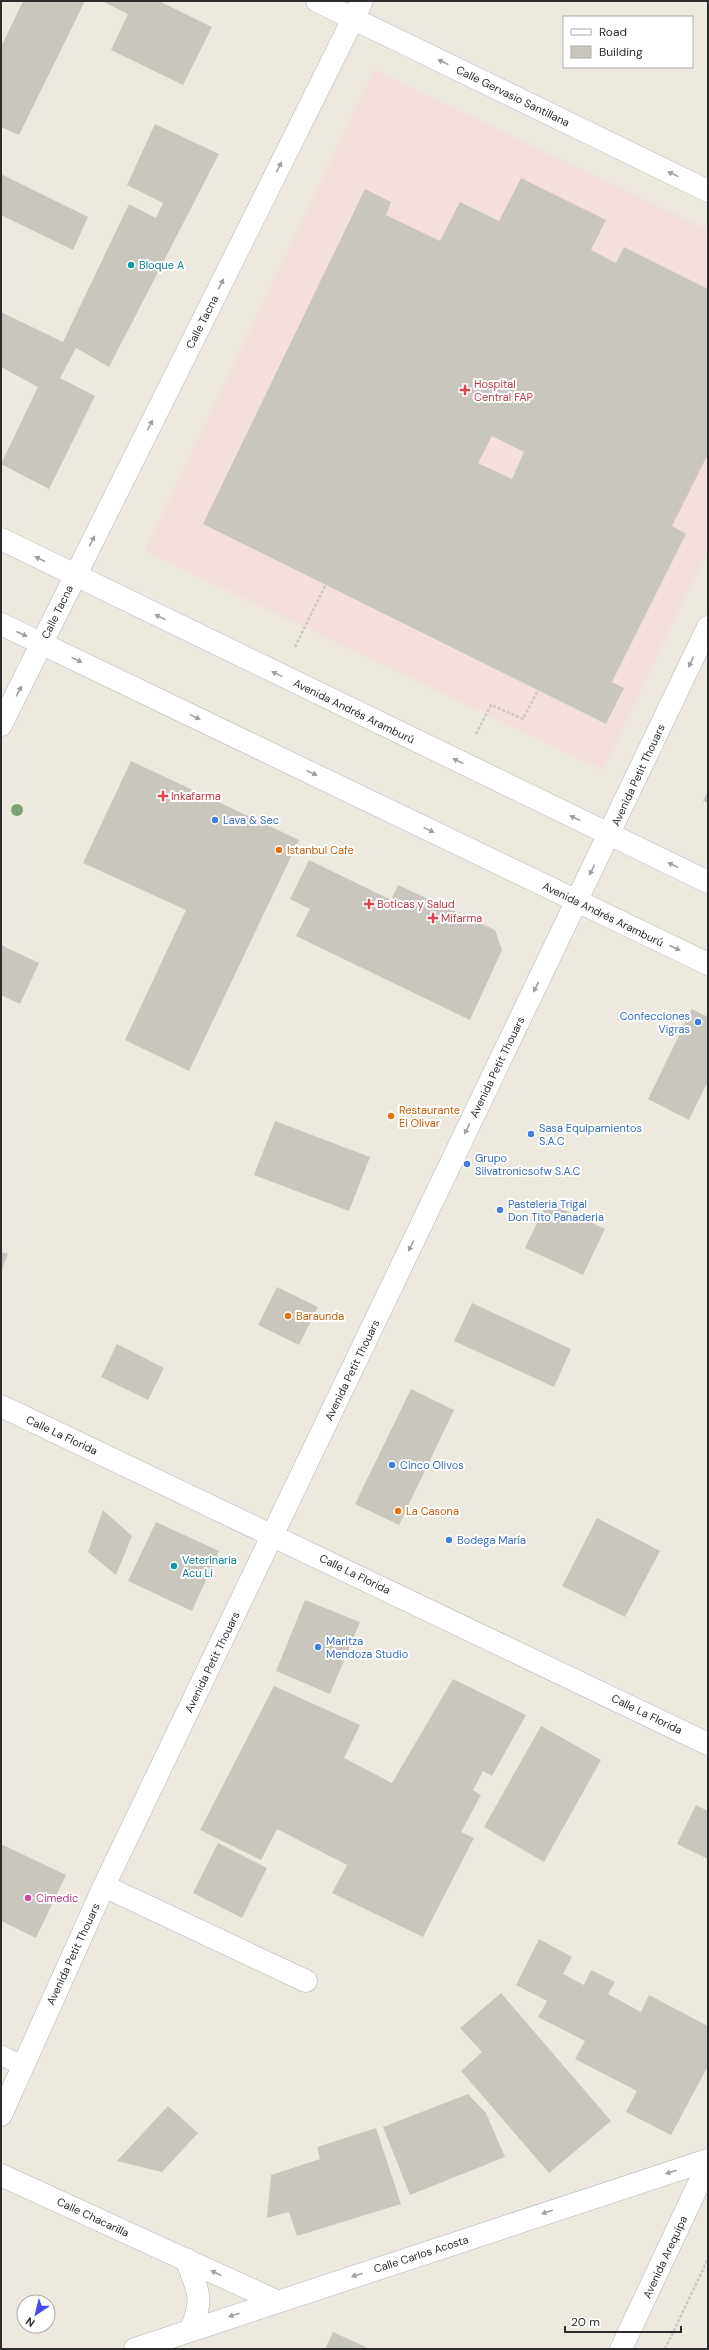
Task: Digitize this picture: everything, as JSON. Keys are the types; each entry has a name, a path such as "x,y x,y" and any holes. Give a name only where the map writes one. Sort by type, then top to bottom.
{"main road":[{"name":"Calle Gervasio Santillana","path":"317,1 358,10 708,191"},
{"name":"Calle Tacna","path":"1,725 358,10"},
{"name":"Avenida Andrés Aramburú","path":"1,539 708,882"},
{"name":"Avenida Andrés Aramburú","path":"1,624 708,964"},
{"name":"Avenida Petit Thouars","path":"1,2115 104,1886 610,835 708,627"},
{"name":"Calle La Florida","path":"1,1406 708,1744"},
{"path":"104,1886 306,1981"},
{"name":"Calle Carlos Acosta","path":"135,2349 191,2329 708,2160"},
{"name":"Avenida Arequipa","path":"621,2349 708,2164"},
{"name":"Calle Chacarilla","path":"1,2175 276,2301"},
{"path":"186,2259 198,2290 199,2301 199,2310 191,2329"}],"lane":[{"path":"1,2055 22,2066"}],"path":[{"path":"282,676 326,584"},
{"path":"461,763 491,705 523,719 538,690"},
{"path":"665,2349 708,2259"}],"shaded area":[{"name":"Hospital Central FAP","path":"374,70 708,230 708,549 603,770 145,551"}],"building":[{"path":"23,1 85,1 19,135 1,127 1,47"},
{"path":"102,1 159,1 212,27 183,85 111,50 128,14"},
{"name":"Bloque A","path":"155,124 219,154 109,367 76,348 60,378 95,396 49,489 1,464 38,387 1,367 1,312 63,342 129,204 156,218 163,203 127,185"},
{"path":"1,174 88,217 73,250 1,215"},
{"name":"Hospital Central FAP","path":"521,178 606,220 591,250 616,263 624,247 708,289 708,454 672,526 686,534 612,682 624,688 606,724 203,524 365,189 391,202 386,215 440,241 460,202 499,221","holes":["492,436 524,452 512,479 478,463"]},
{"path":"131,761 299,840 189,1071 125,1040 186,910 83,863"},
{"path":"708,791 708,803 703,801"},
{"path":"309,860 391,900 398,885 495,930 502,950 470,1020 296,936 310,909 290,899"},
{"path":"1,945 39,963 20,1004 1,995"},
{"path":"692,1009 708,1017 708,1081 689,1120 648,1099"},
{"path":"275,1121 370,1157 349,1211 254,1175"},
{"path":"547,1202 605,1229 583,1275 525,1248"},
{"path":"1,1252 8,1254 1,1272"},
{"name":"Baraunda","path":"277,1287 318,1307 299,1345 258,1325"},
{"path":"472,1303 571,1349 554,1387 454,1341"},
{"path":"117,1344 164,1368 148,1400 101,1377"},
{"path":"411,1389 454,1410 399,1525 355,1504"},
{"path":"103,1510 132,1536 116,1575 88,1552"},
{"path":"597,1518 660,1551 625,1617 562,1586"},
{"name":"Veterinaria Acu Li","path":"156,1522 219,1551 192,1611 128,1581"},
{"name":"Maritza Mendoza Studio","path":"305,1600 360,1622 330,1694 276,1671"},
{"path":"453,1679 526,1715 492,1776 483,1771 473,1790 481,1795 461,1832 474,1838 423,1937 332,1893 347,1865 277,1829 261,1860 200,1830 274,1686 360,1725 344,1758 392,1783"},
{"path":"541,1726 601,1760 544,1862 484,1827"},
{"path":"696,1805 708,1811 708,1859 677,1844"},
{"path":"218,1843 267,1868 242,1918 193,1893"},
{"name":"Cimedic","path":"1,1844 66,1875 36,1938 1,1921"},
{"path":"539,1939 572,1957 563,1974 584,1985 591,1970 615,1982 608,1994 641,2012 649,1995 708,2026 708,2066 671,2135 626,2112 637,2091 575,2059 585,2041 538,2017 547,2001 516,1985"},
{"path":"501,1993 611,2121 549,2173 461,2071 482,2052 460,2028"},
{"path":"468,2094 486,2113 505,2157 410,2195 383,2127"},
{"path":"168,2106 198,2133 162,2172 117,2161"},
{"path":"376,2128 401,2204 297,2236 289,2212 267,2218 271,2175 320,2159 317,2147"},
{"path":"333,2332 370,2349 325,2349"}],"place":[{"name":"Bloque A","path":"131,265"},
{"name":"Hospital Central FAP","path":"465,390"},
{"name":"Inkafarma","path":"163,796"},
{"name":"Lava & Sec","path":"215,820"},
{"name":"Istanbul Cafe","path":"279,850"},
{"name":"Boticas y Salud","path":"369,904"},
{"name":"Mifarma","path":"433,918"},
{"name":"Confecciones Vigras","path":"698,1022"},
{"name":"Restaurante El Olivar","path":"391,1116"},
{"name":"Sasa Equipamientos S.A.C","path":"531,1134"},
{"name":"Grupo Silvatronicsofw S.A.C","path":"467,1164"},
{"name":"Pasteleria Trigal Don Tito Panaderia","path":"500,1210"},
{"name":"Baraunda","path":"288,1316"},
{"name":"Cinco Olivos","path":"392,1465"},
{"name":"La Casona","path":"398,1511"},
{"name":"Bodega María","path":"449,1540"},
{"name":"Veterinaria Acu Li","path":"174,1566"},
{"name":"Maritza Mendoza Studio","path":"318,1647"},
{"name":"Cimedic","path":"28,1898"}]}
